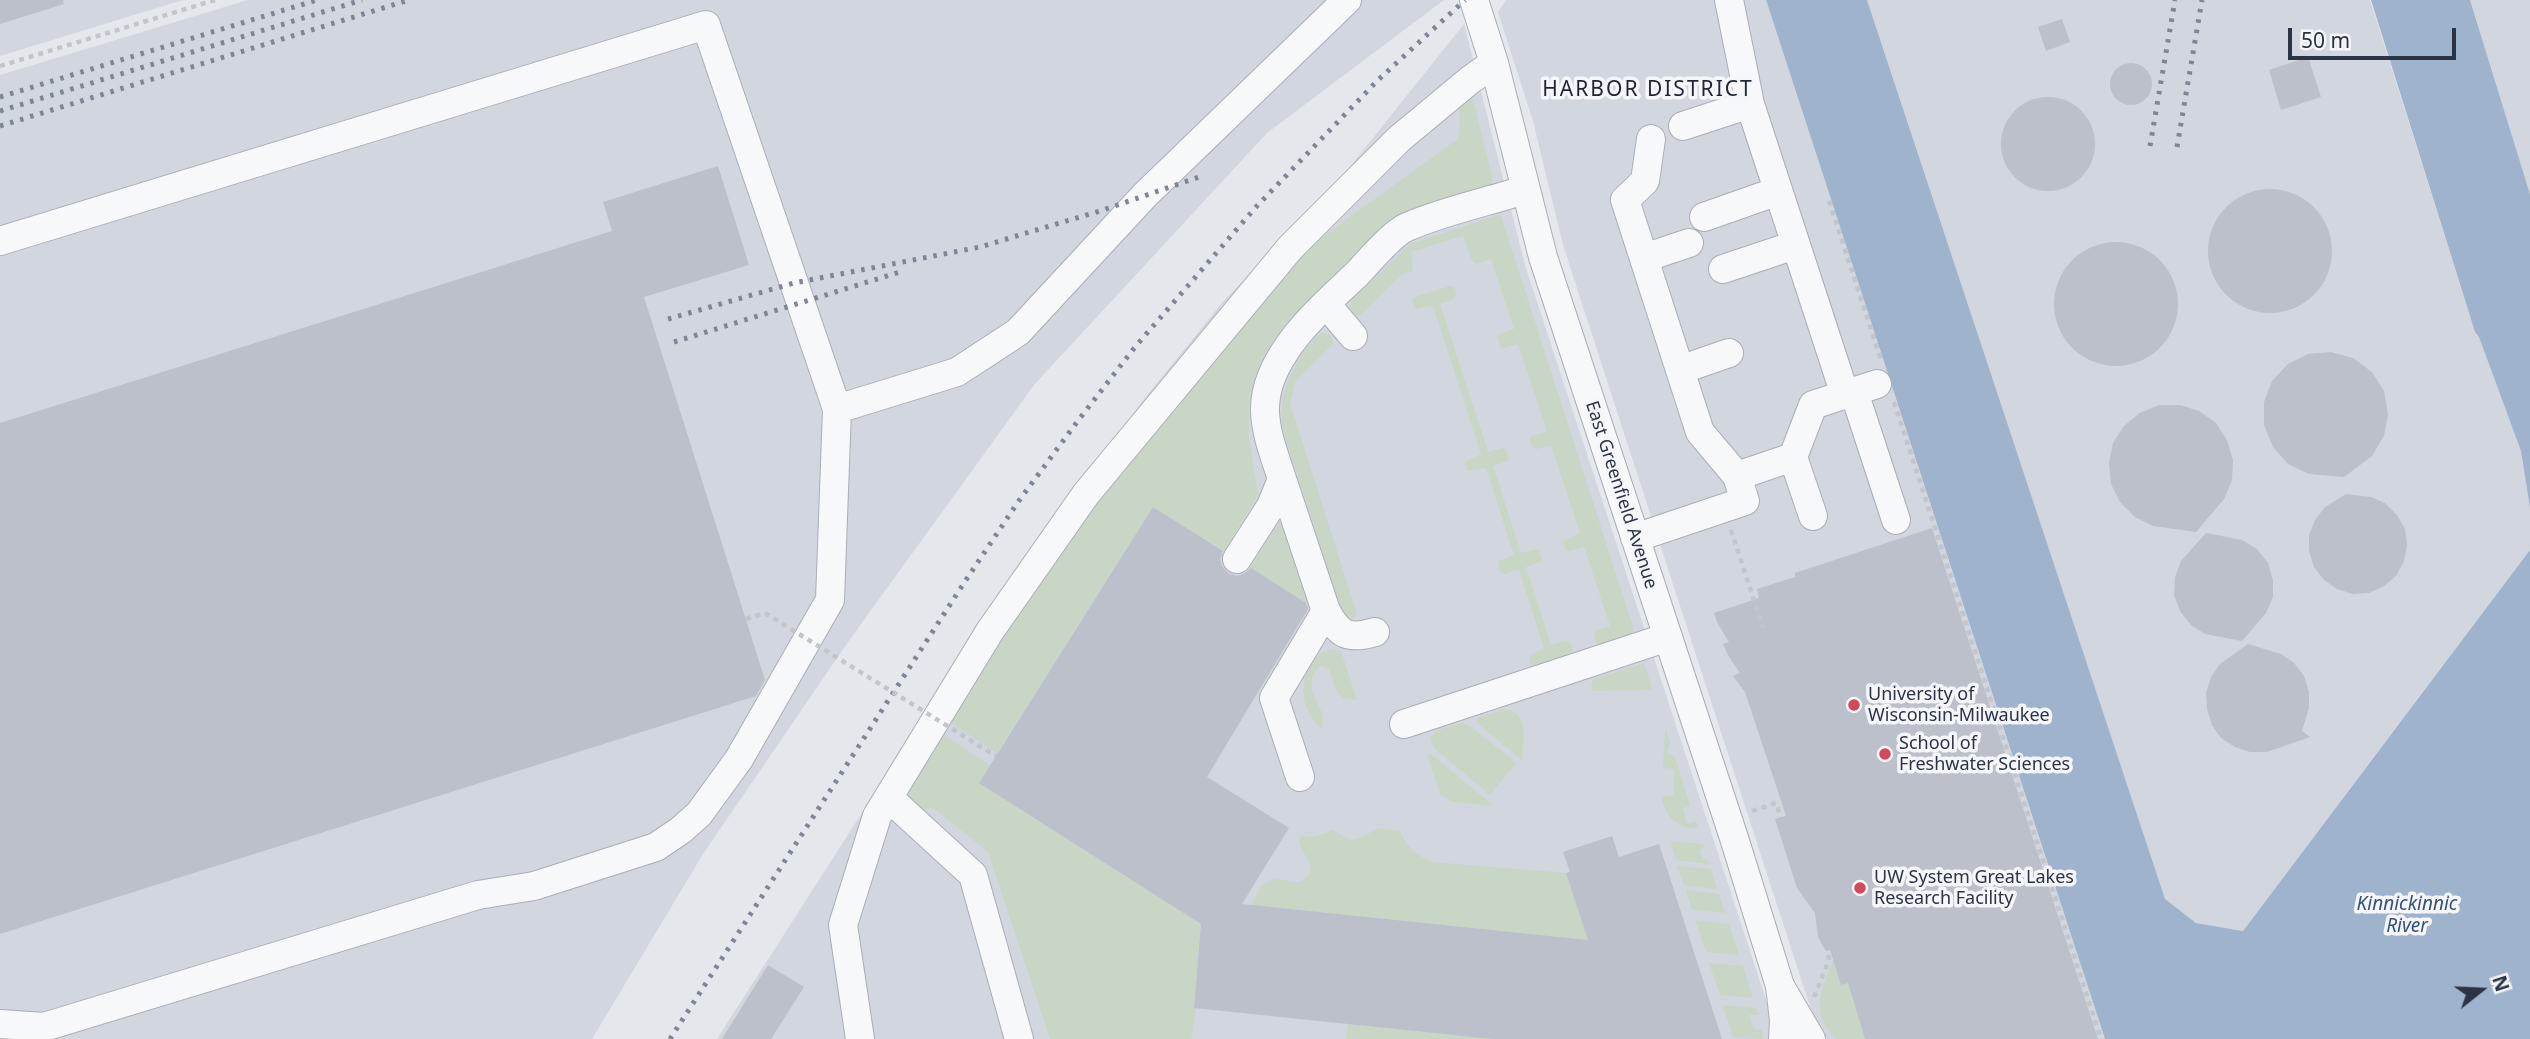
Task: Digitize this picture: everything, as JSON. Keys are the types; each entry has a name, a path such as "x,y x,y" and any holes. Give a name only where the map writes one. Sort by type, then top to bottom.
{"street":[{"path":"837,409 957,372 1018,332 1145,195 1348,0"},
{"name":"East Greenfield Avenue","path":"1474,0 1494,63 1543,257 1780,986 1783,1039"},
{"path":"1729,0 1749,104 1796,244 1870,386 1896,520"},
{"path":"0,241 706,25 837,409 830,600 739,759 699,814 681,830 656,847 534,886 478,895 44,1027 0,1024"},
{"path":"860,1039 843,925 877,816 990,631 1086,494 1290,248 1399,139 1494,63"},
{"path":"1683,126 1749,104"},
{"path":"1635,538 1745,501 1737,476 1700,432 1625,200 1645,181 1651,139"},
{"path":"1374,632 1360,636 1345,634 1335,627 1326,611 1269,442 1265,411 1267,393 1285,351 1301,329 1404,228 1524,190"},
{"path":"1704,217 1778,191"},
{"path":"1644,258 1689,243"},
{"path":"1723,270 1796,244"},
{"path":"1326,304 1353,336"},
{"path":"1680,370 1729,354"},
{"path":"1813,516 1793,457 1813,405 1870,386"},
{"path":"1737,476 1793,457"},
{"path":"1237,559 1270,506 1282,479"},
{"path":"1300,777 1275,698 1326,611"},
{"path":"1404,724 1668,637"},
{"path":"889,797 973,875 1019,1039"},
{"name":"East Greenfield Avenue","path":"1780,986 1811,1039"}],"path":[{"path":"0,66 215,0"},
{"path":"1829,201 1870,386 2101,1039"},
{"path":"1718,535 1731,530 1763,628"},
{"path":"746,619 765,613 996,756"},
{"path":"1752,811 1776,803 1781,817"},
{"path":"1812,1001 1829,960 1829,950"}],"shaded area":[{"path":"0,0 183,0 0,56"},
{"path":"248,0 1444,0 1267,133 1034,385 848,642 703,854 592,1039 0,1039 0,75"},
{"name":"University of Wisconsin-Milwaukee","path":"1506,0 1766,0 2105,1039 1825,1039 1816,1025 1563,245 1533,121 1498,12"},
{"path":"1867,0 2370,0 2475,332 2479,336 2521,451 2530,508 2530,550 2243,931 2196,923 2165,900"},
{"path":"2470,0 2530,0 2530,194"},
{"path":"1464,24 1525,265 1773,1021 1774,1039 717,1039 992,610 1141,403 1221,304 1349,168"}],"green space":[{"path":"1471,91 1493,181 1391,218 1288,321 1272,343 1257,372 1249,406 1249,437 1258,495 1224,551 1153,507 997,753 946,720 1033,583 1244,318 1295,266 1299,254 1459,138 1460,105"},
{"path":"1501,216 1635,633 1600,644 1596,642 1595,631 1610,626 1584,547 1569,551 1563,541 1580,533 1551,445 1537,449 1533,448 1530,440 1532,436 1547,431 1518,344 1503,348 1497,337 1514,329 1491,259 1476,264 1472,261 1463,236 1411,252 1413,271 1401,275 1360,316 1353,315 1350,306 1352,300 1410,244"},
{"path":"1454,287 1454,299 1440,304 1488,452 1506,449 1509,458 1493,466 1521,553 1536,549 1542,559 1526,567 1551,645 1565,641 1571,644 1573,651 1569,655 1535,666 1530,664 1529,656 1544,648 1519,570 1504,574 1500,572 1499,561 1514,555 1486,468 1468,471 1465,462 1481,454 1433,306 1416,309 1412,301 1414,297"},
{"path":"1329,334 1333,344 1295,382 1290,403 1357,614 1350,619 1341,610 1283,431 1282,404 1289,379 1301,356 1318,335"},
{"path":"1279,522 1284,522 1313,607 1250,568"},
{"path":"1333,649 1341,651 1357,700 1343,698 1328,668 1320,666 1311,683 1322,713 1321,729 1306,706 1305,679 1317,656"},
{"path":"1644,663 1651,690 1592,691 1592,680"},
{"path":"1505,709 1513,711 1522,721 1522,760 1477,723 1477,718"},
{"path":"1462,723 1473,728 1516,763 1490,795 1435,749 1430,738 1438,730"},
{"path":"1665,727 1670,743 1667,752 1675,757 1690,806 1683,808 1687,824 1696,822 1698,828 1678,824 1665,810 1662,796 1673,796 1674,769 1663,768"},
{"path":"939,732 990,765 979,783 1201,924 1196,1008 1191,1039 1050,1039 988,852 932,807 920,812 910,802 905,785"},
{"path":"1431,754 1494,806 1453,802 1441,796 1427,755"},
{"path":"1380,828 1400,831 1413,850 1432,862 1566,873 1588,940 1251,905 1262,885 1276,878 1300,882 1307,877 1311,867 1301,848 1300,836 1317,836 1333,829 1352,840"},
{"path":"1670,841 1703,844 1704,848 1699,850 1703,860 1707,859 1709,864 1676,860"},
{"path":"1677,866 1711,869 1717,889 1684,885"},
{"path":"1686,890 1719,894 1725,913 1692,910"},
{"path":"1695,920 1729,924 1739,955 1706,952"},
{"path":"1833,960 1841,985 1848,983 1865,1039 1836,1039 1823,1020 1820,1001"},
{"path":"1709,963 1743,966 1753,998 1720,995"},
{"path":"1723,1005 1756,1008 1758,1015 1749,1015 1754,1029 1762,1030 1763,1039 1733,1037"},
{"path":"1348,1024 1492,1039 1346,1039"}],"water":[{"name":"Kinnickinnic River","path":"1766,0 1867,0 2165,899 2196,923 2243,931 2530,550 2530,1039 2105,1039"},
{"path":"2371,0 2470,0 2530,194 2530,508 2521,451 2475,332"}],"building":[{"path":"0,0 63,0 64,4 0,24"},
{"path":"2062,19 2070,42 2046,51 2038,27"},
{"path":"2308,57 2321,97 2281,110 2269,70"},
{"path":"2131,63 2146,69 2152,84 2146,99 2131,105 2116,99 2110,84 2116,69"},
{"path":"2048,97 2066,101 2081,111 2091,126 2095,144 2091,162 2081,177 2066,187 2048,191 2030,187 2015,177 2005,162 2001,144 2005,126 2015,111 2030,101"},
{"path":"718,166 749,265 644,297 765,680 756,696 0,934 0,423 612,231 603,202"},
{"path":"2270,189 2294,194 2314,207 2327,227 2332,251 2327,275 2314,295 2294,308 2270,313 2246,308 2226,295 2213,275 2208,251 2213,227 2226,207 2246,194"},
{"path":"2116,242 2140,247 2160,260 2173,280 2178,304 2173,328 2160,348 2140,361 2116,366 2092,361 2072,348 2059,328 2054,304 2059,280 2072,260 2092,247"},
{"path":"2331,352 2353,358 2372,372 2384,391 2388,414 2384,436 2372,456 2344,477 2309,474 2288,464 2273,447 2264,425 2264,402 2272,381 2288,364 2308,354"},
{"path":"2159,405 2180,405 2199,411 2216,423 2227,440 2233,460 2232,480 2224,499 2196,532 2153,526 2135,517 2120,502 2111,484 2109,463 2113,443 2124,426 2140,413"},
{"path":"2346,494 2371,497 2385,503 2397,515 2405,529 2407,545 2404,561 2396,576 2369,593 2353,594 2337,589 2324,580 2314,567 2309,551 2309,535 2315,520 2325,507"},
{"path":"1153,507 1223,551 1220,559 1228,573 1237,576 1251,568 1306,603 1308,609 1207,777 1289,828 1242,904 1588,940 1566,873 1570,872 1563,852 1612,836 1619,857 1659,844 1722,1039 1492,1039 1194,1008 1201,924 979,783"},
{"name":"School of Freshwater Sciences","path":"1932,528 2098,1039 1865,1039 1848,983 1841,985 1830,950 1826,951 1818,937 1815,913 1797,888 1775,819 1786,816 1745,692 1733,676 1740,673 1723,644 1729,642 1714,613 1759,598 1757,589 1795,577 1795,573"},
{"path":"2206,533 2242,540 2257,549 2268,563 2273,580 2273,597 2266,613 2242,641 2205,634 2191,625 2180,611 2174,595 2175,577 2181,561"},
{"path":"2248,644 2281,654 2294,663 2304,676 2309,692 2309,708 2302,731 2310,737 2267,752 2250,752 2221,738 2212,725 2206,693 2211,677 2220,664"},
{"path":"768,965 804,987 771,1039 722,1039"}],"railway":[{"path":"0,97 317,0"},
{"path":"0,111 362,0"},
{"path":"0,126 409,0"},
{"path":"670,1039 962,586 1018,502 1077,422 1135,347 1256,207 1378,80 1465,0"},
{"path":"2150,146 2175,0"},
{"path":"2177,147 2202,0"},
{"path":"668,319 794,283 980,247 1103,210 1199,177"},
{"path":"674,342 903,271"}],"place":[{"name":"University of Wisconsin-Milwaukee","path":"1854,705"},
{"name":"School of Freshwater Sciences","path":"1885,754"},
{"name":"UW System Great Lakes Research Facility","path":"1860,888"}],"district":[{"name":"HARBOR DISTRICT","path":"1648,90"}]}
